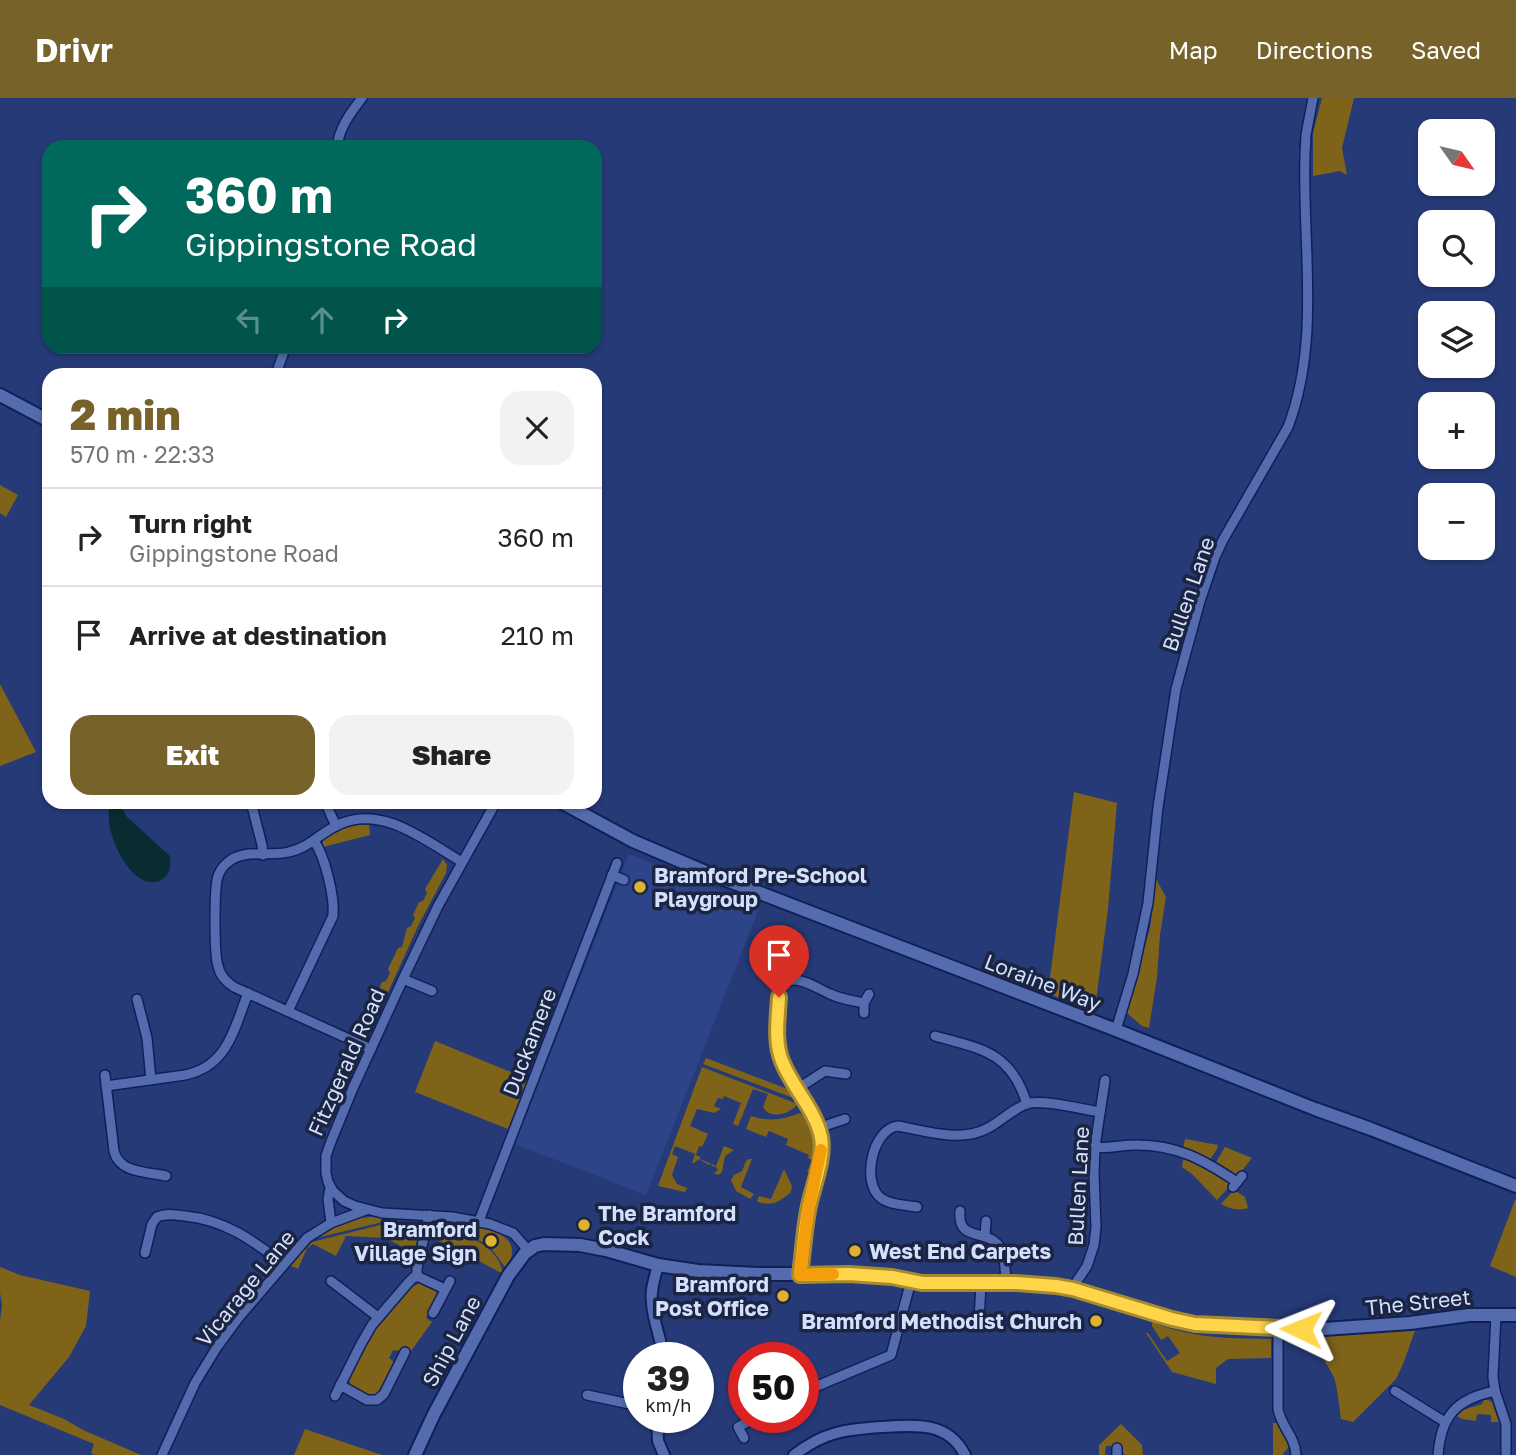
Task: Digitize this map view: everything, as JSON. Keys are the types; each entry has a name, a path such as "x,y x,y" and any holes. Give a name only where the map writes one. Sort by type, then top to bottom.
{"main road":[{"path":"0,395 42,417"},
{"name":"Loraine Way","path":"574,809 633,841 679,861 1516,1186"},
{"path":"528,1251 544,1244 580,1245 658,1265"},
{"name":"Ship Lane","path":"415,1455 481,1324 513,1268 528,1251"},
{"name":"The Street","path":"658,1265 698,1271 849,1274 892,1277 922,1283 1042,1284 1073,1289 1195,1324 1348,1328 1469,1315 1516,1315"}],"street":[{"path":"338,140 343,127 362,98"},
{"name":"Bullen Lane","path":"1116,1030 1145,921 1172,712 1200,601 1219,549 1288,427 1298,395 1308,316 1304,177 1306,135 1313,98"},
{"path":"253,809 263,855"},
{"path":"328,809 336,826"},
{"name":"Fitzgerald Road","path":"331,1223 326,1156 353,1088 426,930 492,809"},
{"path":"371,1049 226,981 218,967 216,953 216,882 220,870 229,860 242,855 293,852 336,826 357,819 383,820 462,862"},
{"path":"288,1011 333,916 333,900 323,857 314,841"},
{"name":"Duckamere","path":"479,1221 617,863"},
{"path":"612,875 624,880"},
{"name":"Fitzgerald Road","path":"403,979 432,991"},
{"path":"800,1275 808,1211 821,1157 821,1139 818,1128 779,1053 779,993 787,981 804,982 864,1008 869,994"},
{"path":"106,1086 205,1069 226,1046 248,993"},
{"path":"137,999 147,1038 151,1080"},
{"path":"935,1035 982,1049 1003,1062 1017,1078 1027,1104"},
{"path":"797,1089 825,1071 846,1074"},
{"path":"105,1075 117,1161 126,1168 166,1176"},
{"name":"Bullen Lane","path":"1073,1289 1087,1266 1094,1245 1095,1147 1105,1080"},
{"path":"918,1208 888,1202 879,1197 873,1188 870,1171 876,1144 885,1131 893,1126 968,1135 986,1130 1027,1104 1041,1103 1100,1112"},
{"path":"818,1128 845,1119"},
{"path":"1095,1147 1135,1145 1173,1150 1204,1161 1237,1182"},
{"path":"330,1188 344,1200 366,1210 479,1221 510,1231 528,1251"},
{"name":"Vicarage Lane","path":"162,1455 195,1383 239,1317 307,1238 331,1223 366,1210"},
{"path":"960,1211 964,1230 985,1236 995,1243 1002,1253 1006,1283"},
{"path":"145,1252 152,1224 157,1217 168,1214 199,1217 219,1223 244,1236 284,1264"},
{"path":"417,1276 429,1215"},
{"path":"985,1236 986,1221"},
{"path":"658,1265 651,1298 661,1342"},
{"path":"417,1276 448,1285 433,1314"},
{"path":"335,1396 360,1344 378,1317 417,1276"},
{"path":"331,1281 378,1317"},
{"path":"819,1385 891,1355 911,1281"},
{"path":"979,1321 981,1284"},
{"path":"1496,1315 1493,1364 1495,1391 1511,1421 1506,1455"},
{"path":"1278,1328 1279,1415 1294,1441 1296,1455"},
{"path":"340,1385 367,1400 377,1401 384,1394 405,1352"},
{"path":"1395,1391 1445,1422"},
{"path":"1437,1455 1439,1437 1450,1414 1464,1402 1495,1391"},
{"path":"587,1395 623,1403"},
{"path":"794,1455 832,1434 856,1429 912,1426 930,1427 947,1434 960,1444 965,1455"},
{"path":"658,1433 664,1455"},
{"path":"742,1433 744,1437"}],"shaded area":[{"path":"1322,98 1354,98 1342,148 1347,175 1340,171 1313,176 1313,133"},
{"path":"0,485 18,495 6,517 0,513"},
{"path":"0,684 36,752 0,766"},
{"path":"1074,792 1117,803 1108,909 1095,1008 1080,1007 1048,993"},
{"path":"110,809 122,809 127,817 170,856 167,876 150,882 129,868 113,840"},
{"path":"369,822 370,835 323,847 323,840 333,832 350,825"},
{"path":"629,854 760,906 646,1195 515,1144"},
{"path":"443,859 447,865 446,873 419,924 370,1032 365,1036 358,1036 373,1002 377,1000 382,982 386,981 390,973 388,969 398,948 402,947 419,902 423,901 427,893 425,889"},
{"path":"1156,879 1166,897 1149,1028 1142,1026 1126,1012 1150,928"},
{"path":"435,1041 528,1079 508,1129 415,1092"},
{"path":"706,1058 790,1090 796,1099 703,1064"},
{"path":"702,1067 797,1105 785,1113 770,1113 763,1107 768,1094 753,1089 738,1126 733,1124 741,1103 724,1096 723,1099 718,1098 714,1106 721,1109 714,1113 697,1109 690,1126 708,1134 696,1155 716,1166 724,1146 734,1150 725,1156 722,1172 718,1175 714,1173 718,1170 715,1166 699,1159 692,1163 695,1154 675,1146 672,1154 678,1157 672,1175 677,1184 687,1188 685,1192 658,1186"},
{"path":"800,1113 806,1118 813,1132 815,1158 811,1174 807,1172 812,1160 808,1158 809,1155 786,1145 788,1139 769,1131 766,1137 746,1129 751,1116 776,1119"},
{"path":"1185,1139 1218,1145 1209,1161 1183,1149"},
{"path":"1225,1147 1252,1158 1237,1177 1215,1164"},
{"path":"1184,1155 1230,1180 1231,1185 1217,1200 1182,1167"},
{"path":"749,1159 752,1159 741,1187 754,1194 750,1199 736,1191 731,1180 742,1171"},
{"path":"784,1169 792,1186 791,1192 776,1202 758,1202 759,1196 771,1199"},
{"path":"1234,1190 1245,1197 1248,1208 1234,1209 1221,1204"},
{"path":"1516,1200 1516,1277 1490,1266"},
{"path":"383,1216 387,1221 312,1239 345,1222"},
{"path":"445,1220 468,1223 458,1236 430,1232 436,1223"},
{"path":"388,1223 420,1233 411,1251 385,1238 346,1236 336,1256 313,1244 307,1248 298,1269 289,1265 312,1242"},
{"path":"469,1225 504,1236 512,1249 507,1269 486,1244 464,1236"},
{"path":"432,1235 475,1240 497,1258 503,1274 431,1238"},
{"path":"0,1267 20,1275 90,1291 86,1326 69,1357 29,1405 141,1455 95,1455 91,1453 94,1444 0,1405"},
{"path":"421,1283 436,1290 437,1297 426,1318 432,1322 411,1351 403,1348 399,1351 393,1350 389,1358 393,1361 392,1369 378,1393 370,1395 357,1390 348,1378 363,1348 410,1288"},
{"path":"1152,1322 1202,1335 1271,1339 1271,1358 1228,1359 1216,1368 1216,1384 1172,1372 1146,1333 1167,1361 1180,1353 1168,1336 1161,1340"},
{"path":"1416,1328 1396,1379 1353,1422 1341,1419 1335,1380 1320,1352 1319,1340 1322,1334"},
{"path":"1484,1400 1492,1402 1499,1422 1491,1422 1491,1415 1477,1414 1476,1421 1457,1416 1463,1410 1482,1404"},
{"path":"1273,1423 1277,1423 1288,1441 1288,1448 1282,1455 1273,1455"},
{"path":"1121,1424 1142,1445 1143,1455 1125,1455 1120,1446 1106,1446 1105,1455 1099,1455 1099,1445"},
{"path":"305,1429 382,1455 294,1455"}],"slow traffic":[{"path":"821,1150 808,1211 800,1275 833,1274"}],"place":[{"name":"Bramford Pre-School Playgroup","path":"640,887"},
{"name":"The Bramford Cock","path":"584,1225"},
{"name":"Bramford Village Sign","path":"491,1241"},
{"name":"West End Carpets","path":"855,1251"},
{"name":"Bramford Post Office","path":"783,1296"},
{"name":"Bramford Methodist Church","path":"1096,1321"}],"route":[{"path":"779,997 779,1053 816,1123 821,1139 821,1157 808,1211 800,1275 849,1274 892,1277 922,1283 1042,1284 1073,1289 1195,1324 1301,1329"}]}
